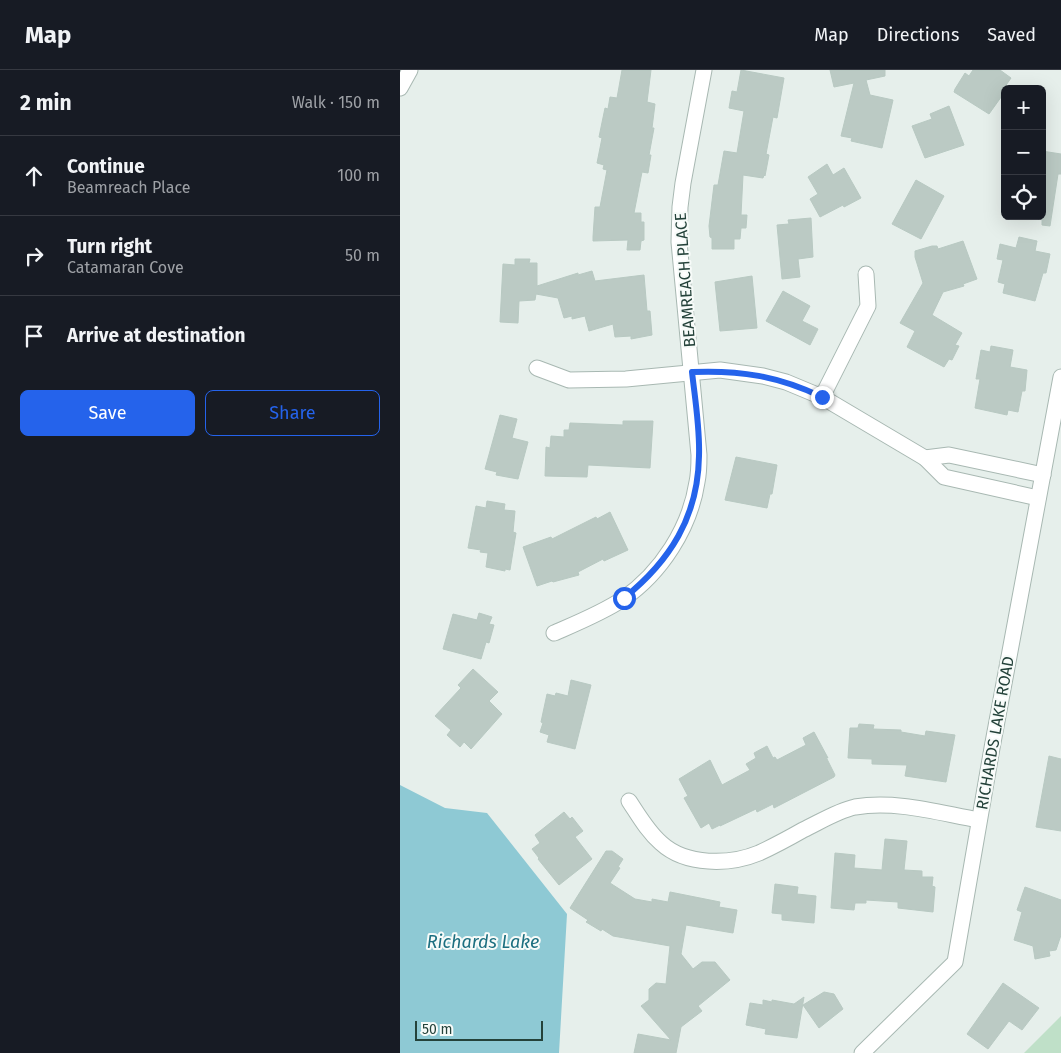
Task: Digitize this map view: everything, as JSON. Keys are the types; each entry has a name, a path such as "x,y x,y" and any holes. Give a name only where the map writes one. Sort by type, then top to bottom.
{"street":[{"path":"400,88 410,70"},
{"name":"BEAMREACH PLACE","path":"554,633 605,609 624,598 645,581 663,560 678,537 690,509 697,483 699,455 679,242 680,207 704,70"},
{"path":"822,397 868,306 866,274"},
{"path":"538,368 568,380 626,379 720,370 763,376 800,387 822,397 925,458 944,477 1038,498"},
{"name":"RICHARDS LAKE ROAD","path":"862,1053 954,962 1061,377"},
{"path":"925,458 949,455 1043,475"},
{"path":"629,801 652,834 663,845 678,854 694,859 714,861 736,860 758,853 836,814 853,808 875,804 898,805 979,820"}],"green space":[{"path":"1061,1016 1061,1053 1024,1053"}],"water":[{"name":"Richards Lake","path":"400,785 445,808 487,813 567,914 559,1053 400,1053"}],"building":[{"path":"622,70 651,70 647,102 655,104 648,173 642,172 634,213 641,213 641,222 644,222 644,240 641,241 640,250 627,250 628,240 593,241 595,207 600,207 607,170 603,169 604,165 597,163 602,138 599,137 605,108 608,109 610,97 617,98"},
{"path":"741,70 784,78 777,118 773,117 766,154 769,155 765,176 763,178 743,175 741,215 747,215 746,228 741,228 740,239 734,239 734,249 712,249 709,226 714,185 718,185 724,151 737,153 744,111 729,108 732,91 737,92"},
{"path":"830,70 885,70 885,76 866,80 870,95 893,100 882,148 851,141 852,138 841,136 854,83 834,87"},
{"path":"973,70 1000,70 1011,78 1006,85 1001,85 1001,97 989,114 954,92 965,73 969,76"},
{"path":"949,106 964,145 925,158 912,126 932,119 930,114"},
{"path":"1046,152 1061,154 1061,174 1058,174 1050,226 1042,225 1042,220 1046,220"},
{"path":"827,164 833,175 844,168 861,198 820,217 810,199 818,194 808,177"},
{"path":"916,180 944,196 921,239 892,224"},
{"path":"811,218 813,257 798,259 800,277 782,279 777,225 789,224 788,220"},
{"path":"1019,237 1037,241 1035,251 1050,254 1046,273 1043,273 1035,301 1003,293 1005,284 998,282 1003,260 997,259 1000,244 1016,248"},
{"path":"963,241 977,279 963,284 964,286 943,292 932,315 962,333 955,345 959,346 952,360 949,359 944,367 907,347 915,331 900,323 923,283 915,251 932,246 937,246 938,249"},
{"path":"515,259 530,259 529,263 537,263 537,286 578,273 578,275 592,271 595,281 644,275 647,311 650,311 652,335 631,339 631,336 615,337 613,324 589,331 585,316 572,319 572,316 564,318 558,298 536,294 535,300 519,301 518,323 500,322 503,264 515,265"},
{"path":"752,276 757,328 720,331 715,282"},
{"path":"783,291 810,306 802,321 818,329 810,345 766,321"},
{"path":"991,346 1013,350 1010,367 1027,370 1025,391 1022,391 1018,412 1008,410 1007,415 975,408 980,379 976,379 981,350 990,352"},
{"path":"500,415 517,419 512,438 528,442 518,479 496,475 497,472 485,469"},
{"path":"623,421 653,421 650,468 588,465 587,477 545,476 546,447 550,448 551,436 564,437 564,430 569,430 570,423 623,425"},
{"path":"736,457 777,465 772,494 770,494 767,508 725,500"},
{"path":"487,501 505,504 504,510 515,511 513,532 516,533 510,570 505,569 505,571 486,567 488,553 468,548 476,506 486,508"},
{"path":"610,512 628,550 604,561 603,559 578,572 579,575 537,586 523,547 551,537 552,539"},
{"path":"479,613 492,617 489,624 494,625 489,643 486,642 481,659 443,649 453,614 477,620"},
{"path":"473,669 498,692 489,701 502,714 471,749 464,742 460,747 447,735 451,730 435,716 461,688 458,685"},
{"path":"571,680 591,685 575,749 547,742 549,735 540,732 547,694 555,696 556,693 568,696"},
{"path":"859,724 874,725 873,729 901,730 901,732 925,736 926,731 955,735 946,782 905,776 907,765 872,764 872,759 848,758 850,728 858,728"},
{"path":"814,732 828,758 826,757 835,775 834,777 774,808 773,804 757,812 756,809 712,829 709,823 701,828 684,798 688,796 679,779 710,760 722,785 750,770 746,764 756,758 754,753 767,746 773,758 775,757 777,760 806,745 803,738"},
{"path":"1049,756 1061,759 1061,831 1036,827"},
{"path":"564,812 570,819 572,817 583,831 575,837 592,859 559,885 532,849 540,843 535,835"},
{"path":"885,839 907,841 904,870 922,871 922,877 933,877 932,886 935,887 933,912 898,908 898,902 866,900 866,903 855,903 854,910 831,908 835,853 855,855 854,868 882,870"},
{"path":"606,851 612,851 623,859 618,867 620,868 610,883 635,899 652,902 652,899 668,902 670,892 720,902 719,907 737,910 733,933 686,925 681,954 693,969 702,962 715,962 730,980 698,1006 702,1011 681,1027 676,1053 634,1053 638,1034 671,1040 641,1006 649,1000 649,989 656,983 666,984 670,946 613,936 586,922 588,920 570,908"},
{"path":"775,884 798,887 797,894 816,896 814,923 782,920 782,914 772,913"},
{"path":"1025,887 1061,900 1061,935 1056,950 1049,951 1050,956 1035,959 1033,946 1014,940 1022,912 1017,910"},
{"path":"1003,983 1039,1008 1022,1030 1009,1021 988,1049 967,1034"},
{"path":"824,992 834,994 843,1009 819,1028 803,1005"},
{"path":"804,997 797,1038 765,1034 766,1029 746,1025 750,1003 763,1005 763,1000 772,1002 772,1000 794,1004"}],"route":[{"path":"624,598 645,581 663,560 678,537 690,509 697,483 699,455 692,372 720,370 763,376 786,382 822,397"}]}
